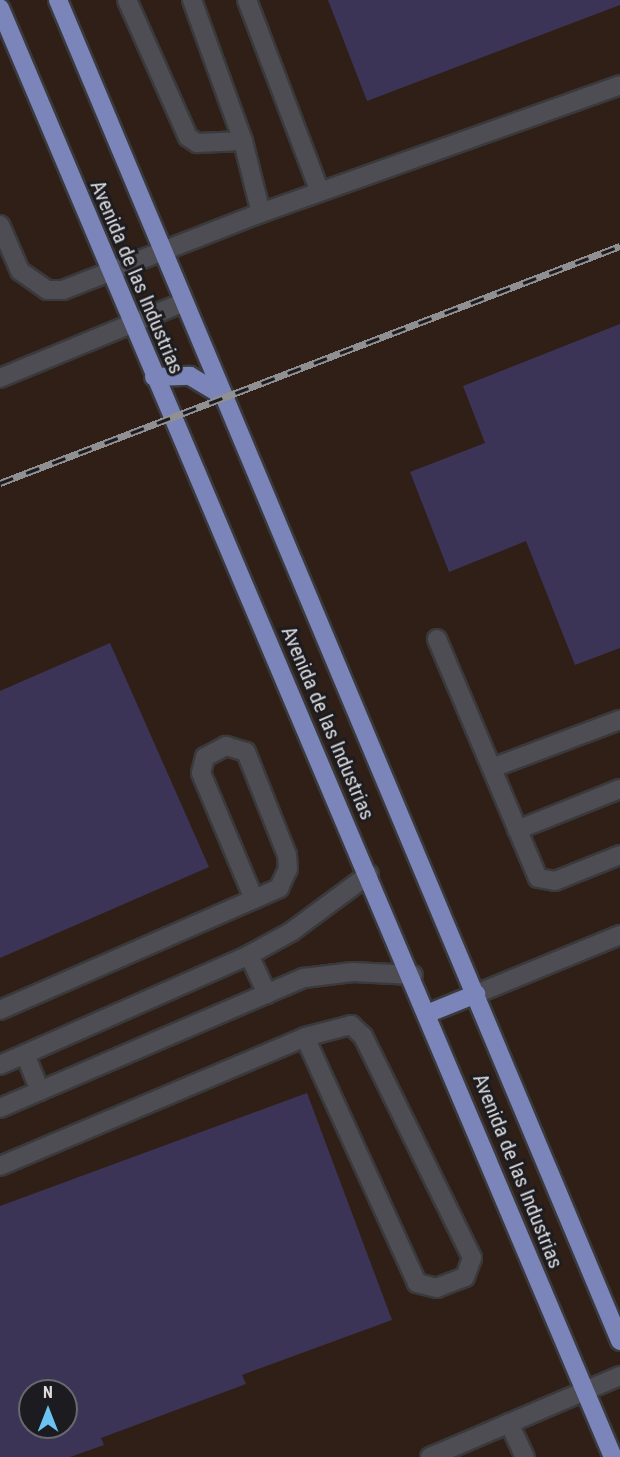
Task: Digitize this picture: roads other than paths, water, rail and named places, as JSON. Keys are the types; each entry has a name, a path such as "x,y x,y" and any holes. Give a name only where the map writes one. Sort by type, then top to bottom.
{"main road":[{"name":"Avenida de las Industrias","path":"58,0 620,1341"},
{"name":"Avenida de las Industrias","path":"0,8 154,377 413,975 613,1457"},
{"path":"154,377 190,376 222,394"},
{"path":"429,1013 476,994"}],"street":[{"path":"127,0 188,137 197,143 243,141"},
{"path":"192,0 243,141 261,213"},
{"path":"247,0 320,192"},
{"path":"0,225 20,271 47,290 111,273 261,213 620,85"},
{"path":"0,378 134,326 184,302"},
{"path":"437,639 517,830 542,881 620,855"},
{"path":"492,768 620,720"},
{"path":"0,1010 254,899 279,888 288,869 287,855 246,752 226,746 205,757 201,773 254,899"},
{"path":"517,830 620,789"},
{"path":"0,1065 249,955 291,932 369,874"},
{"path":"476,994 620,935"},
{"path":"249,955 267,994"},
{"path":"0,1108 267,994 326,974 413,975"},
{"path":"0,1166 305,1037 343,1023 363,1036 472,1258 465,1277 437,1288 417,1283 305,1037"},
{"path":"25,1054 40,1091"},
{"path":"430,1457 620,1376"},
{"path":"509,1424 525,1457"}],"railway":[{"path":"0,483 620,246"}]}
